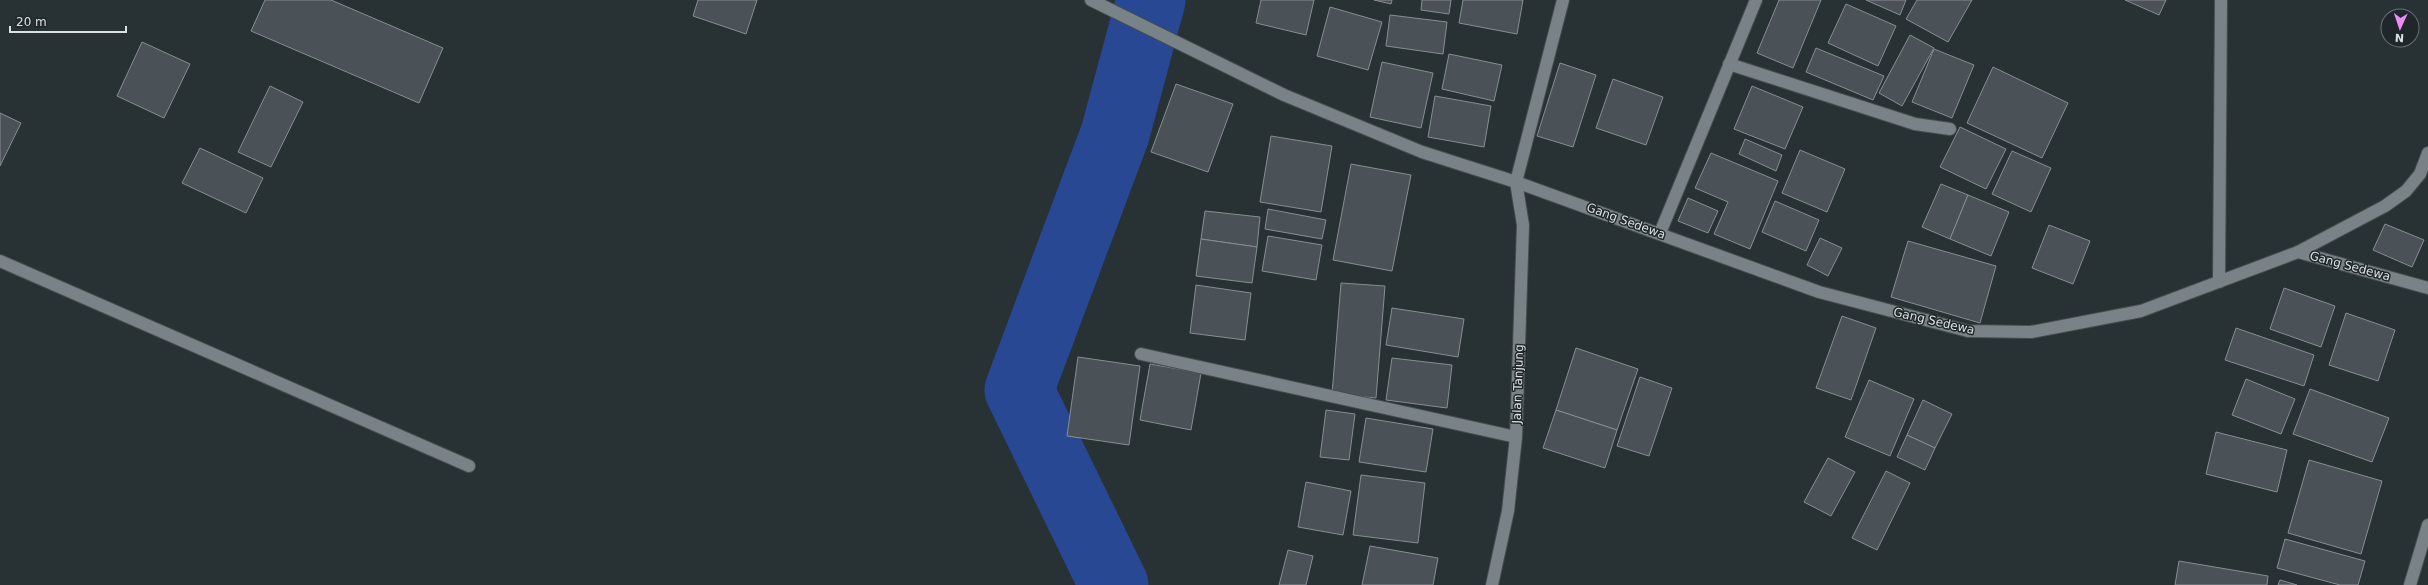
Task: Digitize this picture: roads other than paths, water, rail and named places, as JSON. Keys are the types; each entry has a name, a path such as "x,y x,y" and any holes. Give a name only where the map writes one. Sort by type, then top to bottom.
{"street":[{"name":"Gang Sedewa","path":"1090,0 1284,95 1422,152 1516,182 1660,233 1819,292 1968,331 2031,332 2134,313 2298,252 2428,288"},
{"path":"1516,182 1563,0"},
{"path":"1660,233 1756,0"},
{"path":"2220,282 2221,0"},
{"path":"1729,64 1915,124 1950,129"},
{"path":"2298,252 2385,206 2406,191 2420,174 2428,153"},
{"name":"Jalan Tanjung","path":"1492,585 1508,511 1516,437 1523,225 1516,182"},
{"path":"0,261 469,466"},
{"path":"1141,354 1516,437"},
{"path":"2410,585 2428,525"}],"waterway":[{"path":"1114,585 1019,390 1115,134 1151,0"}]}
